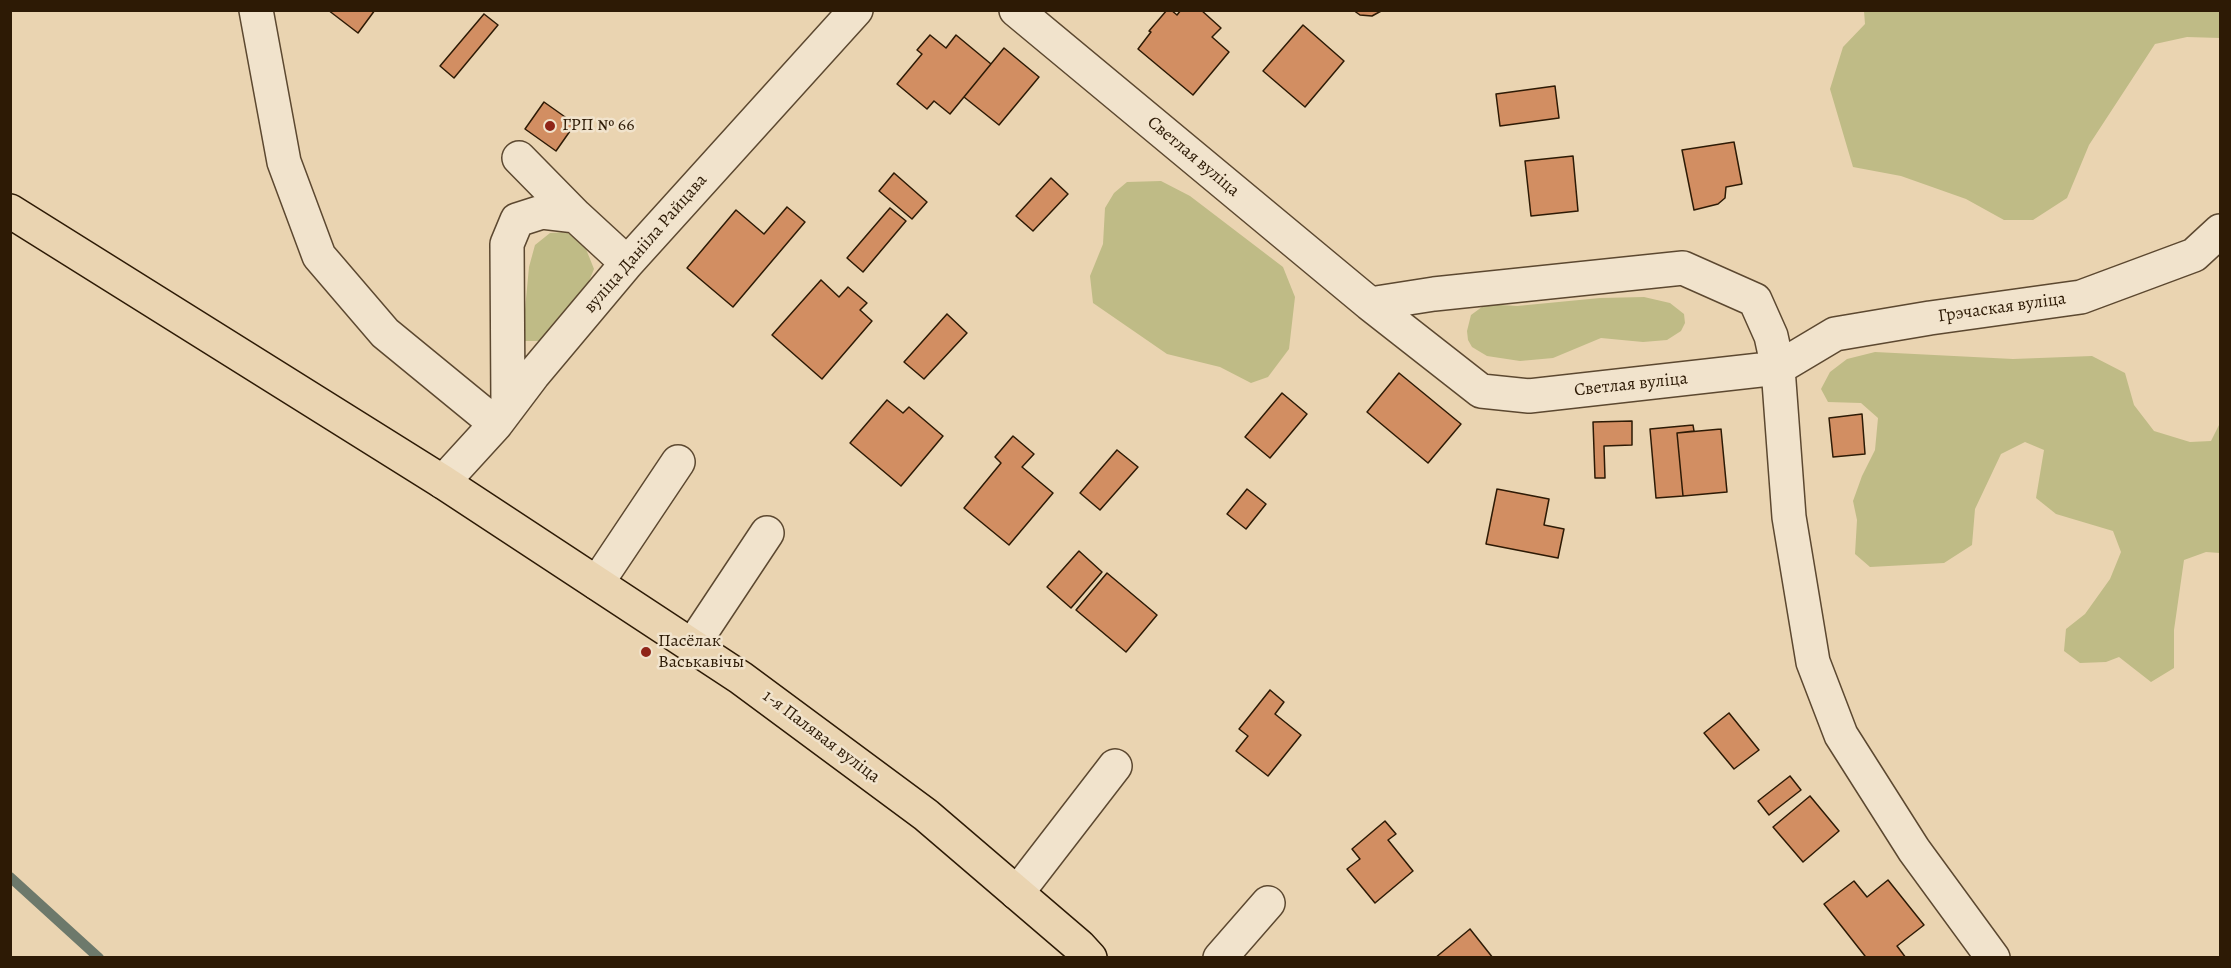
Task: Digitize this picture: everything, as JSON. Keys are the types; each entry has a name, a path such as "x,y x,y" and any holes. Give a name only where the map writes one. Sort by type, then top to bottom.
{"main road":[{"name":"1-я Палявая вуліца","path":"10,211 443,482 741,678 926,815 1090,957"}],"street":[{"path":"256,10 284,162 319,256 385,333 502,416"},
{"name":"вуліца Данііла Райцава","path":"443,482 502,416 532,375 627,263 856,10"},
{"name":"Светлая вуліца","path":"1016,10 1370,304 1481,390 1529,396 1778,368"},
{"path":"519,158 576,216 627,263"},
{"path":"502,416 507,244 517,220 542,212 576,216"},
{"name":"Грэчаская вуліца","path":"1778,368 1834,334 2080,297 2194,255 2220,231"},
{"path":"1370,304 1446,293 1683,268 1755,300 1771,336 1778,368 1789,517 1813,662 1841,735 1914,850 1993,957"},
{"path":"597,583 678,462"},
{"path":"692,646 766,533"},
{"path":"1017,893 1115,766"},
{"path":"1220,957 1268,903"}],"shaded area":[{"path":"1864,11 2220,11 2220,38 2187,37 2155,44 2089,145 2067,198 2033,220 2004,220 1966,199 1901,176 1853,167 1830,89 1843,47 1865,24"},
{"path":"1161,181 1190,196 1283,267 1295,297 1289,349 1268,377 1251,383 1220,367 1167,354 1093,303 1090,276 1103,244 1105,208 1114,193 1127,182"},
{"path":"567,232 586,249 594,269 584,293 539,341 522,341 529,267 535,245 550,233"},
{"path":"1644,297 1670,303 1684,314 1685,323 1681,331 1667,340 1643,342 1601,338 1553,358 1520,361 1487,356 1472,347 1468,340 1467,331 1471,315 1486,304 1517,306 1600,298"},
{"path":"1875,352 2013,359 2092,356 2125,373 2134,405 2154,431 2190,442 2211,441 2220,423 2220,553 2206,552 2184,560 2174,630 2174,668 2151,682 2119,657 2106,662 2080,663 2064,651 2066,629 2085,614 2110,579 2121,552 2113,531 2056,514 2036,498 2044,450 2025,442 2001,454 1975,509 1972,545 1944,563 1870,567 1855,554 1857,520 1853,501 1875,450 1878,418 1861,403 1828,402 1821,389 1830,372 1847,359"}],"building":[{"path":"328,10 375,10 358,33"},
{"path":"1167,10 1177,15 1181,10 1201,10 1221,28 1212,37 1229,52 1193,95 1138,49 1151,32 1149,31"},
{"path":"1353,10 1383,10 1372,16 1360,15"},
{"path":"484,14 498,25 454,78 440,66"},
{"path":"1303,25 1344,61 1305,107 1263,71"},
{"path":"930,35 946,48 956,35 991,64 950,114 934,101 927,109 897,84 922,54 917,50"},
{"path":"1004,48 1039,77 999,125 964,97"},
{"path":"1555,86 1559,118 1500,126 1496,94"},
{"name":"ГРП № 66","path":"544,102 575,124 556,151 525,129"},
{"path":"1734,142 1742,184 1726,187 1725,198 1718,204 1694,210 1682,150"},
{"path":"1573,156 1578,211 1531,216 1525,161"},
{"path":"894,173 927,202 912,219 879,191"},
{"path":"1051,178 1068,194 1033,231 1016,216"},
{"path":"787,207 805,222 733,307 687,268 736,210 764,234"},
{"path":"890,208 906,221 863,272 847,258"},
{"path":"821,280 839,297 848,287 867,303 860,310 872,321 822,379 772,335"},
{"path":"947,314 967,333 924,379 904,362"},
{"path":"1399,373 1461,424 1428,463 1367,412"},
{"path":"1282,393 1307,414 1270,458 1245,437"},
{"path":"887,400 903,413 909,407 943,436 901,486 850,443"},
{"path":"1862,414 1865,454 1833,457 1829,418"},
{"path":"1632,421 1632,445 1604,446 1605,478 1595,478 1593,422"},
{"path":"1693,425 1694,431 1677,433 1683,496 1656,498 1650,429"},
{"path":"1721,429 1727,492 1683,496 1677,433"},
{"path":"1013,436 1034,454 1022,467 1053,493 1009,545 964,508 1001,463 995,457"},
{"path":"1117,450 1138,467 1100,510 1080,493"},
{"path":"1247,489 1266,504 1246,529 1227,514"},
{"path":"1497,489 1549,499 1544,525 1564,529 1558,558 1486,544"},
{"path":"1079,551 1102,572 1071,608 1047,587"},
{"path":"1107,573 1157,615 1126,652 1076,610"},
{"path":"1270,690 1284,702 1275,714 1301,735 1268,776 1236,751 1248,736 1239,729"},
{"path":"1729,713 1759,750 1734,769 1704,733"},
{"path":"1790,776 1801,790 1769,815 1758,801"},
{"path":"1810,796 1839,831 1803,862 1773,827"},
{"path":"1385,821 1396,834 1388,840 1413,871 1375,903 1347,869 1360,859 1352,849"},
{"path":"1888,880 1924,925 1897,946 1906,958 1862,958 1865,956 1824,904 1854,881 1867,897"},
{"path":"1470,929 1493,958 1435,958"}],"waterway":[{"path":"10,877 99,958"}],"place":[{"name":"ГРП № 66","path":"550,126"},
{"name":"Пасёлак Васькавічы","path":"646,652"}]}
